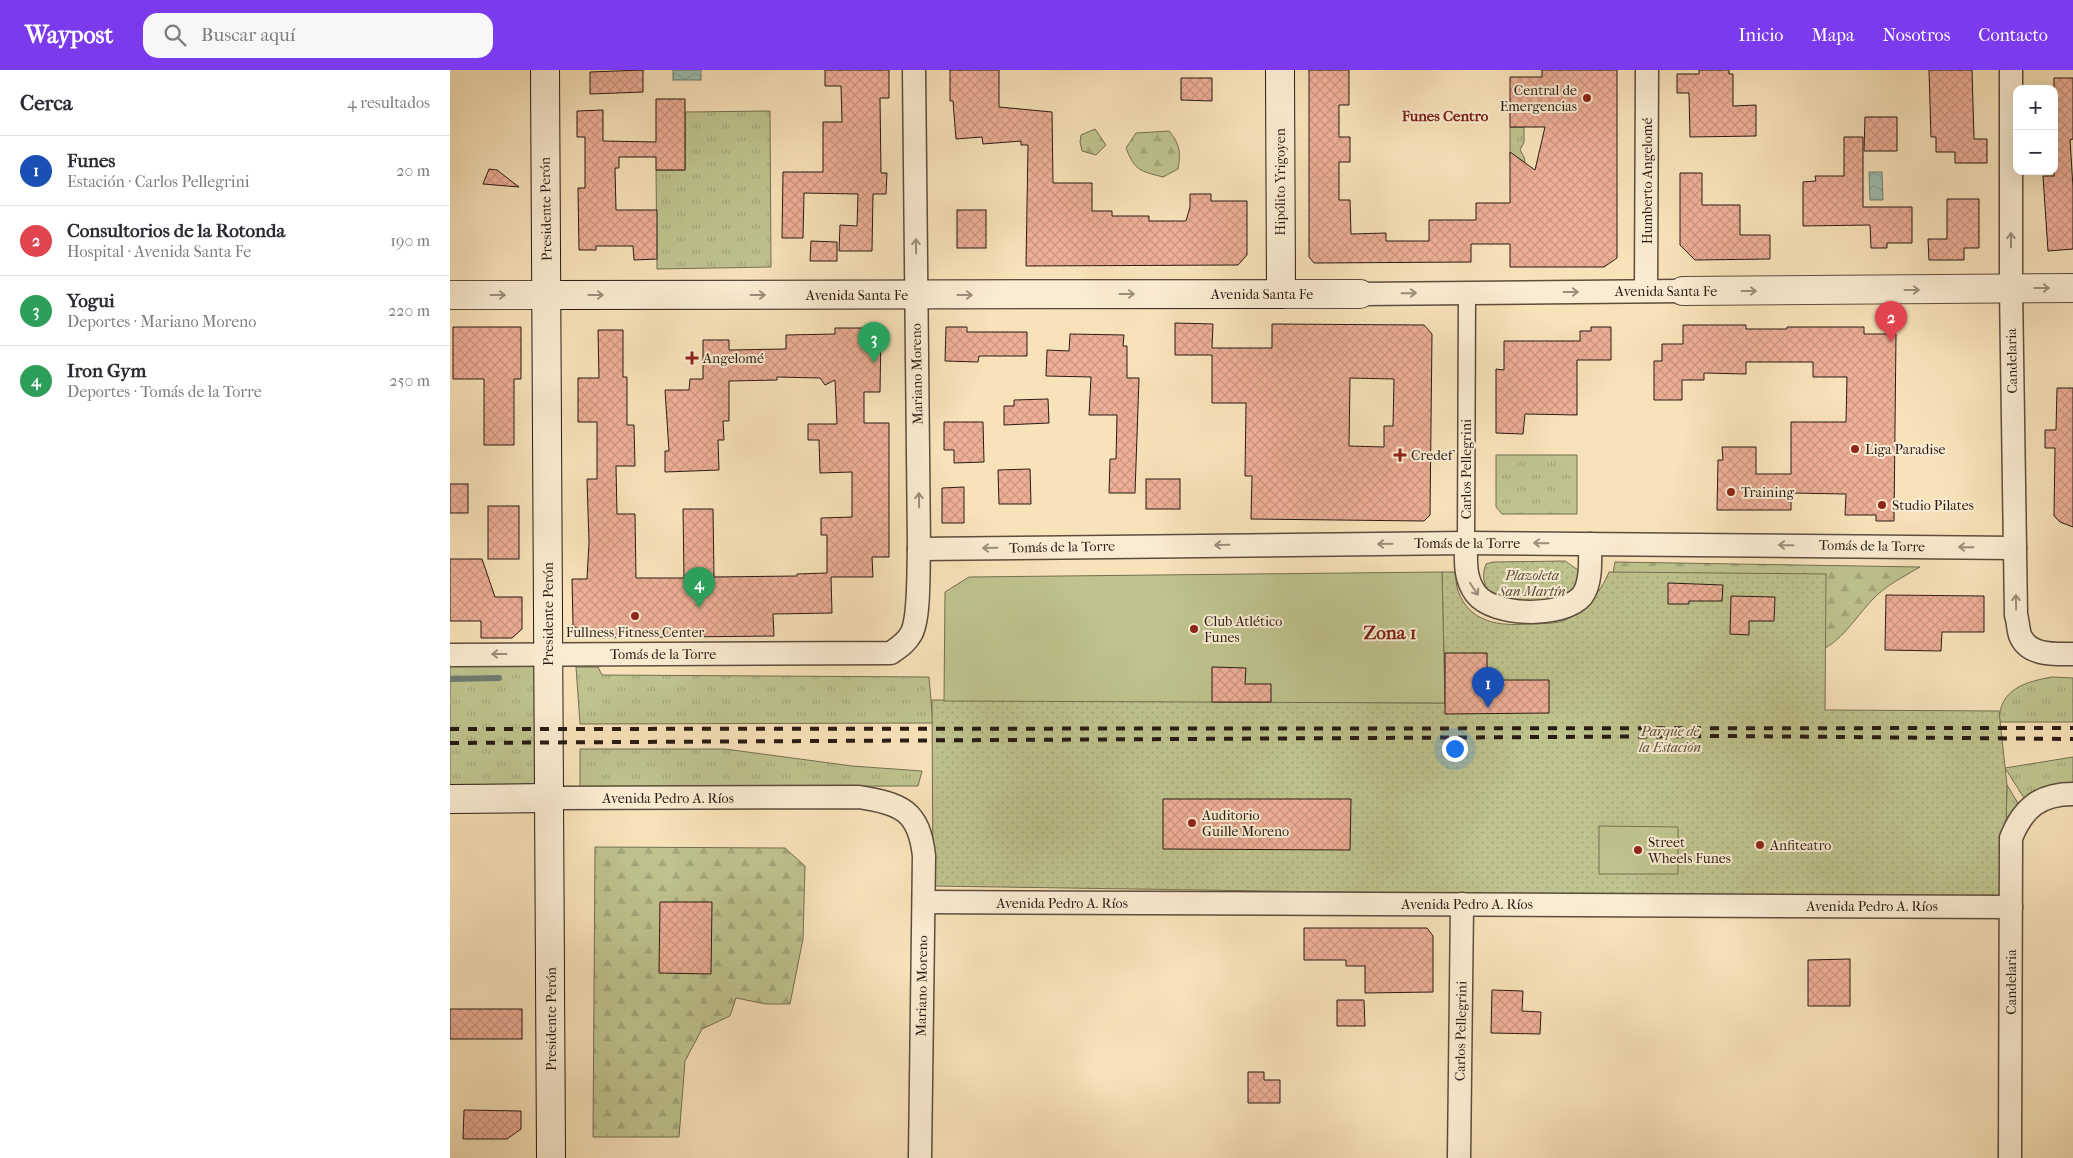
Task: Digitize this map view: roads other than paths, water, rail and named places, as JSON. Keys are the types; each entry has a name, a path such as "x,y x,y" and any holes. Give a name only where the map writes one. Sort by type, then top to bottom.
{"main road":[{"name":"Presidente Perón","path":"545,70 551,1158"},
{"name":"Hipólito Yrigoyen","path":"1280,70 1281,294"},
{"name":"Avenida Santa Fe","path":"1683,291 2073,288"},
{"name":"Avenida Santa Fe","path":"450,295 1360,294"},
{"name":"Avenida Pedro A. Ríos","path":"450,798 549,798"}],"street":[{"name":"Mariano Moreno","path":"903,645 912,633 916,620 919,549 914,70"},
{"name":"Humberto Angelomé","path":"1646,70 1646,292"},
{"name":"Candelaria","path":"2010,70 2016,615 2020,635 2029,648 2042,653 2073,654"},
{"name":"Avenida Santa Fe","path":"1360,294 1683,291"},
{"name":"Carlos Pellegrini","path":"1466,293 1466,567 1468,581 1477,595 1487,604 1507,610 1539,611 1572,604 1583,594 1588,580 1590,544"},
{"name":"Tomás de la Torre","path":"919,549 1466,542 2015,548"},
{"name":"Tomás de la Torre","path":"450,655 891,652 903,645"},
{"name":"Candelaria","path":"2010,1158 2011,838 2018,821 2026,810 2042,799 2073,794"},
{"name":"Avenida Pedro A. Ríos","path":"549,798 859,797 889,802 911,816"},
{"name":"Mariano Moreno","path":"911,816 922,836 924,856 920,1158"},
{"name":"Avenida Pedro A. Ríos","path":"924,902 2011,907"},
{"name":"Carlos Pellegrini","path":"1459,1158 1462,904"}],"water":[{"path":"673,70 701,70 701,80 673,80"},
{"path":"1869,172 1882,172 1883,200 1870,200"}],"waterway":[{"path":"450,679 499,678"}],"railway":[{"path":"450,729 2073,728"},
{"path":"450,743 1730,736 2073,739"}],"place":[{"name":"Central de Emergencias","path":"1587,98"},
{"name":"Consultorios de la Rotonda","path":"1891,342"},
{"name":"Angelomé","path":"692,358"},
{"name":"Yogui","path":"874,363"},
{"name":"Liga Paradise","path":"1855,449"},
{"name":"Credef","path":"1400,455"},
{"name":"Training","path":"1731,492"},
{"name":"Studio Pilates","path":"1882,505"},
{"name":"Iron Gym","path":"699,608"},
{"name":"Fullness Fitness Center","path":"635,616"},
{"name":"Club Atlético Funes","path":"1194,629"},
{"name":"Funes","path":"1488,708"},
{"name":"Auditorio Guille Moreno","path":"1192,823"},
{"name":"Anfiteatro","path":"1760,845"},
{"name":"Street Wheels Funes","path":"1638,850"}],"district":[{"name":"Funes Centro","path":"1445,116"},
{"name":"Zona 1","path":"1390,633"}],"park label":[{"name":"Plazoleta San Martín","path":"1532,584"},
{"name":"Parque de la Estación","path":"1670,740"}]}
